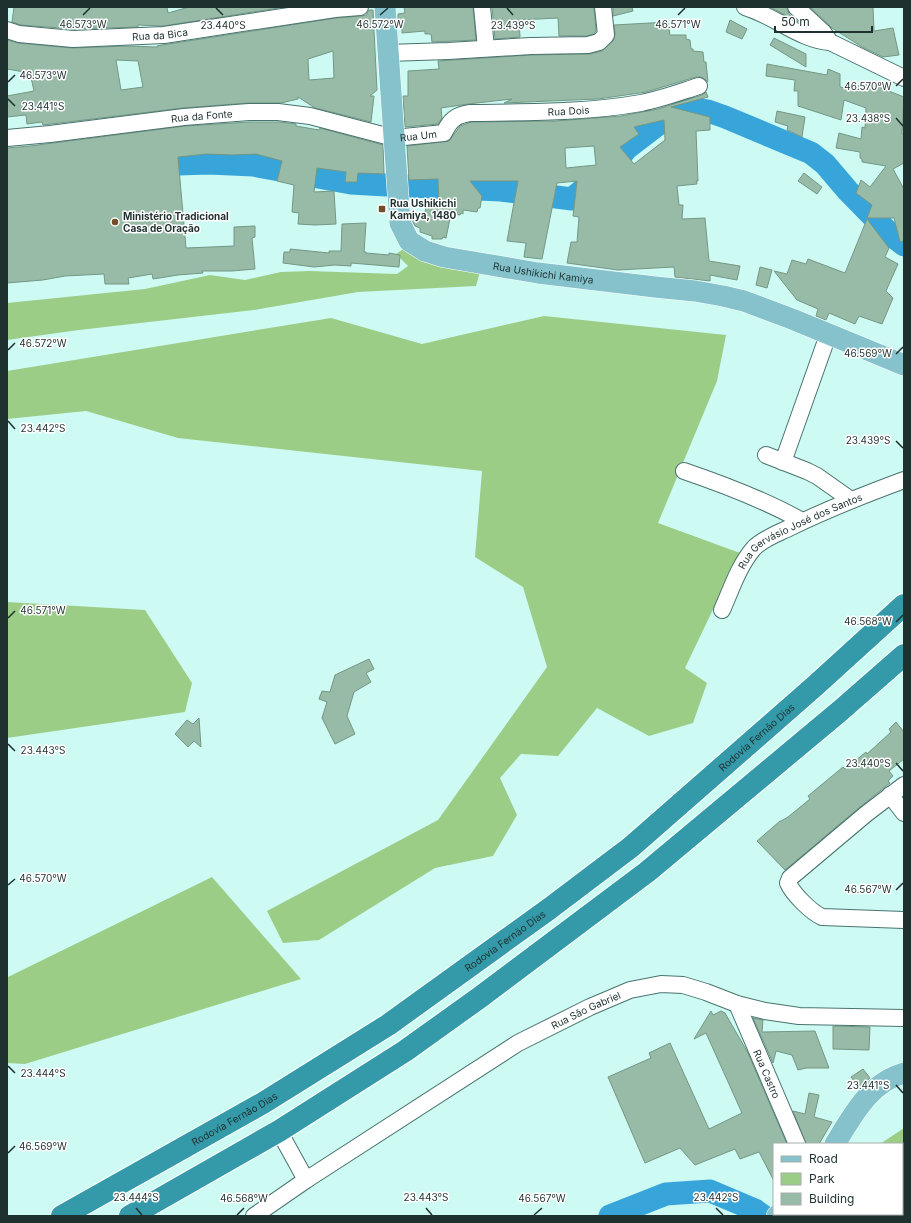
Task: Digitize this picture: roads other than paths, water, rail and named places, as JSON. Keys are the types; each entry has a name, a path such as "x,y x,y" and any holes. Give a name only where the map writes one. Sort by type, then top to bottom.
{"highway":[{"name":"Rodovia Fernão Dias","path":"62,1216 263,1103 388,1025 549,909 631,847 816,685 904,605"},
{"path":"130,1216 279,1132 405,1051 492,989 647,872 840,711 904,655"}],"main road":[{"name":"Rua Ushikichi Kamiya","path":"384,7 400,223 409,241 425,251 444,257 538,273 723,296 744,301 904,365"},
{"path":"836,1143 858,1107 874,1089 894,1076 904,1073"}],"street":[{"name":"Rua da Bica","path":"7,30 20,34 73,39 164,35 334,8 360,7"},
{"path":"482,7 486,48"},
{"path":"388,53 588,45 599,42 606,35 603,7"},
{"path":"745,7 757,11 817,41 830,42 904,78"},
{"path":"796,7 823,32 830,42"},
{"name":"Rua Dois","path":"444,133 447,126 460,114 587,109 641,103 699,86"},
{"name":"Rua da Fonte","path":"7,138 190,116 243,112 278,112 324,118 394,138"},
{"name":"Rua Um","path":"394,138 444,133"},
{"path":"783,462 828,335"},
{"path":"766,455 817,476 851,500"},
{"path":"684,471 758,498 802,521"},
{"name":"Rua Gervásio José dos Santos","path":"722,610 740,570 748,555 755,547 802,521 851,500 904,480"},
{"path":"904,785 790,878 788,883 810,909 822,917 904,920"},
{"path":"890,795 904,813"},
{"name":"Rua São Gabriel","path":"254,1216 306,1180 518,1043 590,1006 630,990 661,984 683,985 736,1004 765,1011 799,1016 904,1018"},
{"name":"Rua Castro","path":"736,1004 797,1143"},
{"path":"279,1132 306,1180"}],"waterway":[{"path":"409,186 501,190 572,199 586,187 605,175 627,148 657,125 689,108 708,111 725,117 811,153 825,164 848,191 891,235 904,245"},
{"path":"148,165 209,163 253,165 351,183 386,185"},
{"path":"610,1216 666,1194 710,1191 755,1210 763,1216"}],"place":[{"name":"Rua Ushikichi Kamiya, 1480","path":"382,209"},
{"name":"Ministério Tradicional Casa de Oração","path":"115,222"}]}
